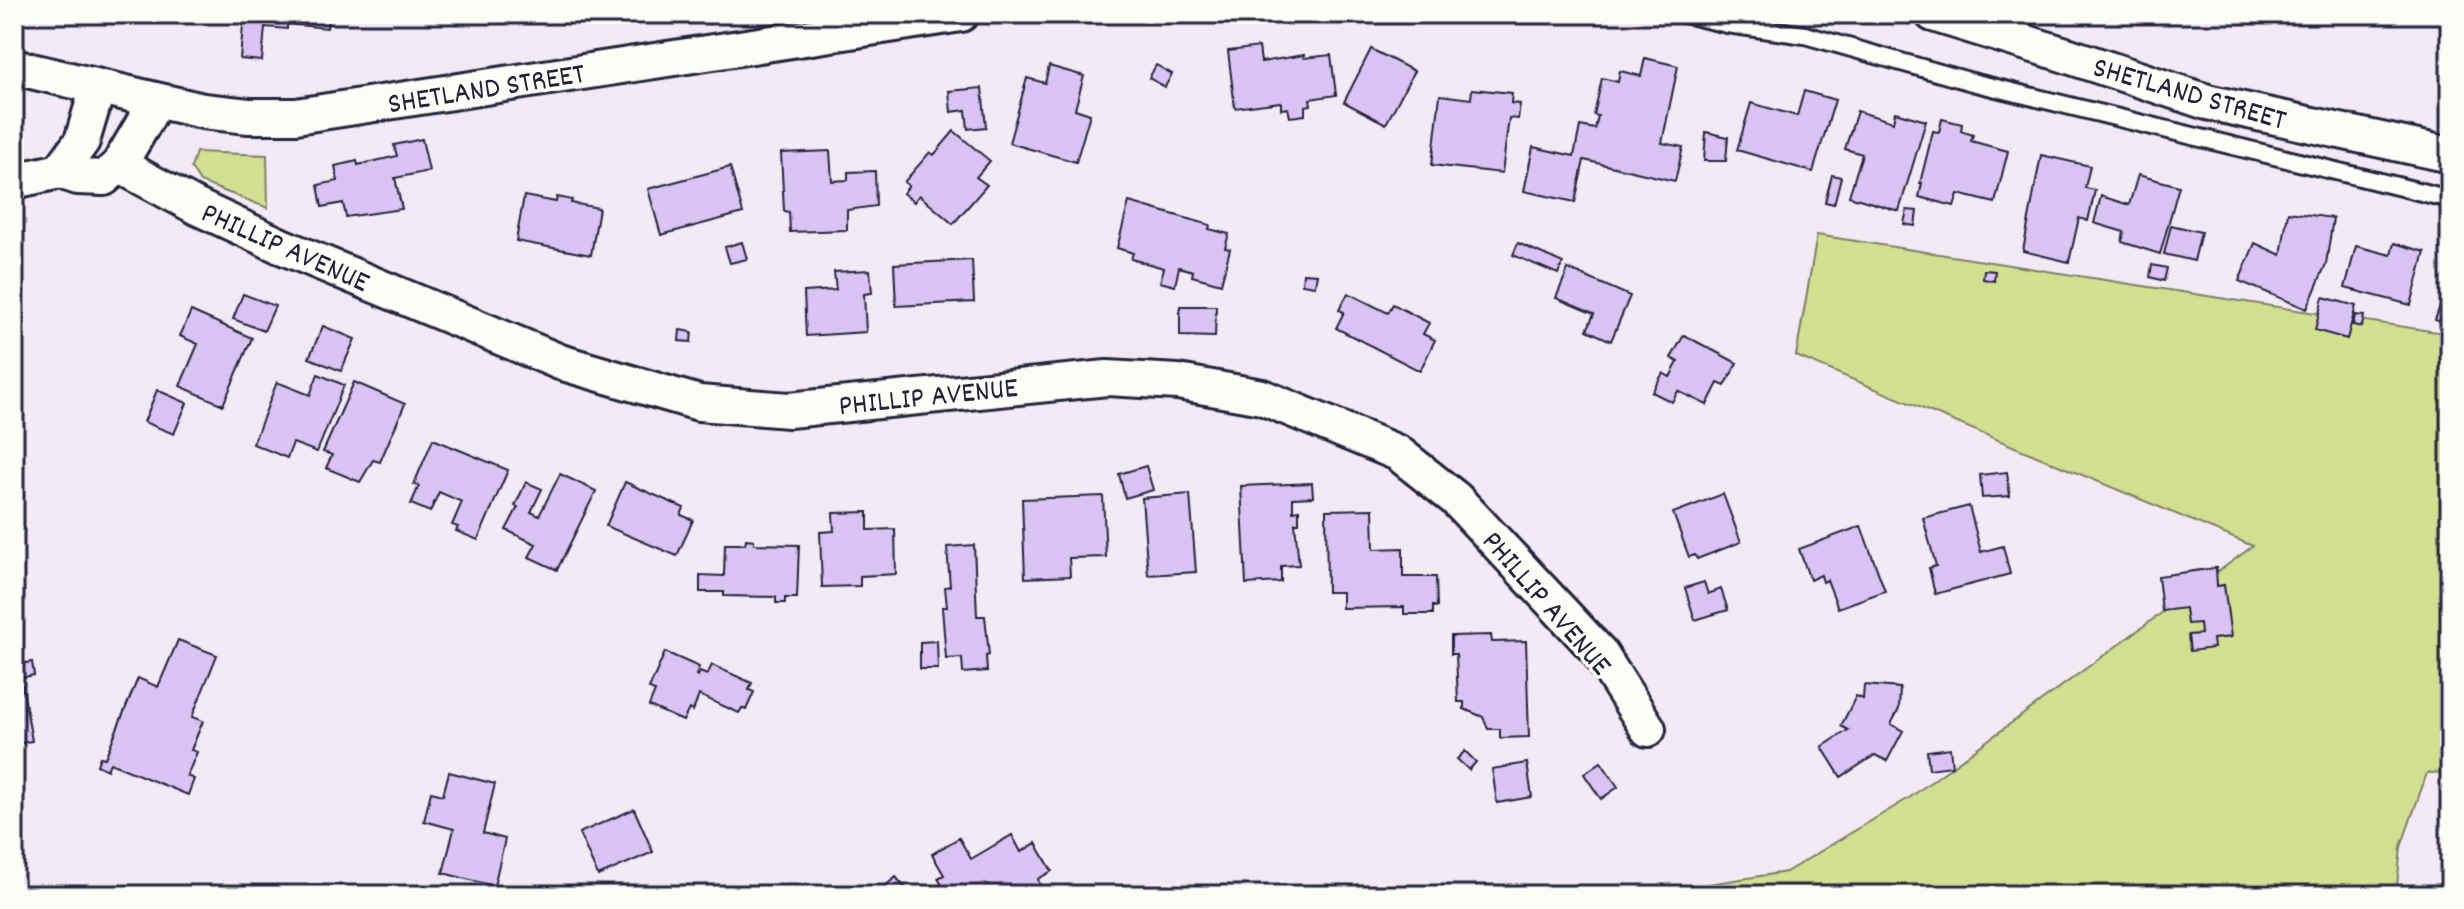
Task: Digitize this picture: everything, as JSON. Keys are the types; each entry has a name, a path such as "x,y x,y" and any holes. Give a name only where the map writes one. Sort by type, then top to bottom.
{"street":[{"name":"SHETLAND STREET","path":"14,67 156,102 249,116 296,116 961,14"},
{"name":"SHETLAND STREET","path":"1933,14 2207,102 2450,155"},
{"path":"60,171 82,141 98,87"},
{"path":"14,181 60,171 78,177 104,178 119,165 156,102"},
{"name":"PHILLIP AVENUE","path":"119,165 197,207 281,246 560,362 699,403 789,410 1107,378 1178,382 1262,397 1398,453 1456,499 1599,652 1648,729"}],"lane":[{"path":"1685,14 1727,24 1805,35 1972,82 2450,199"}],"green space":[{"path":"196,152 267,155 268,208 200,182 191,168"},
{"path":"1817,235 2450,334 2450,772 2427,773 2401,847 2396,895 1638,895 1786,872 1909,798 2253,546 1796,356"}],"building":[{"path":"244,14 329,14 327,28 287,24 287,29 265,27 262,61 240,59"},
{"path":"1259,47 1261,62 1304,55 1304,58 1331,55 1336,95 1310,99 1311,105 1305,106 1305,115 1290,117 1288,108 1281,109 1281,102 1235,108 1228,51"},
{"path":"1371,49 1414,71 1386,124 1344,102"},
{"path":"1645,58 1678,66 1662,143 1683,147 1675,181 1584,160 1575,202 1524,191 1533,147 1574,156 1580,126 1595,129 1598,116 1594,115 1602,78 1618,82 1620,71 1641,76"},
{"path":"1156,65 1172,74 1165,87 1149,78"},
{"path":"1049,66 1084,76 1075,109 1090,114 1076,162 1009,143 1027,78 1045,83"},
{"path":"982,88 986,127 968,129 966,110 951,112 949,91"},
{"path":"1472,89 1512,93 1511,103 1520,104 1518,119 1509,118 1502,173 1432,165 1440,95 1471,99"},
{"path":"1804,91 1835,100 1813,172 1737,150 1751,103 1797,116"},
{"path":"1857,111 1893,122 1895,112 1926,121 1899,211 1849,196 1862,154 1845,149"},
{"path":"1942,119 1962,124 1961,131 1973,135 1971,141 2008,151 1995,203 1958,194 1954,206 1919,197 1933,131 1939,132"},
{"path":"954,131 990,161 976,177 987,185 953,224 919,195 914,202 903,193 909,186 904,182 930,152 934,155"},
{"path":"1706,132 1728,137 1726,161 1704,161"},
{"path":"422,139 429,171 395,178 402,209 346,217 343,203 322,207 318,185 338,181 335,166 357,161 358,165 397,156 394,145"},
{"path":"830,151 832,181 848,180 848,172 875,171 876,206 847,210 847,230 790,232 789,212 784,211 781,153"},
{"path":"2041,155 2090,166 2085,188 2095,190 2088,221 2079,218 2069,262 2023,251"},
{"path":"730,167 743,213 661,235 648,189"},
{"path":"1832,175 1841,177 1834,204 1825,202"},
{"path":"2138,175 2179,186 2160,254 2122,242 2124,232 2094,223 2101,196 2129,205"},
{"path":"524,196 556,202 557,197 599,208 591,255 516,241"},
{"path":"1129,202 1210,225 1209,229 1229,234 1225,248 1230,249 1221,284 1192,276 1193,271 1179,267 1175,286 1160,282 1164,268 1131,259 1133,253 1117,248"},
{"path":"1907,210 1917,211 1915,226 1904,224"},
{"path":"2288,212 2333,218 2326,264 2307,309 2239,281 2255,243 2281,255"},
{"path":"2171,225 2201,232 2194,261 2164,254"},
{"path":"742,242 747,259 730,263 725,247"},
{"path":"1518,243 1563,263 1558,274 1513,255"},
{"path":"2394,243 2425,252 2411,305 2345,288 2356,246 2391,255"},
{"path":"972,260 974,302 896,306 894,264"},
{"path":"2152,265 2167,268 2164,281 2150,277"},
{"path":"1568,269 1630,296 1611,341 1587,330 1594,314 1556,298"},
{"path":"870,270 872,293 864,294 866,332 806,336 804,292 836,290 834,272"},
{"path":"1984,270 1995,271 1994,281 1983,279"},
{"path":"1303,273 1317,274 1315,286 1302,284"},
{"path":"2450,279 2450,325 2435,320"},
{"path":"1348,293 1388,313 1393,304 1429,323 1423,334 1435,340 1420,371 1336,328 1344,312 1339,310"},
{"path":"243,294 275,306 264,331 233,319"},
{"path":"2323,297 2356,306 2347,339 2315,330"},
{"path":"1180,306 1216,306 1215,337 1180,336"},
{"path":"191,311 252,338 223,405 180,386 198,344 180,336"},
{"path":"2355,315 2364,316 2362,327 2353,325"},
{"path":"323,326 355,339 341,371 309,358"},
{"path":"680,330 692,332 691,342 679,341"},
{"path":"1684,335 1737,363 1725,386 1718,383 1707,405 1678,391 1672,402 1652,392 1663,373 1670,377 1678,362 1671,358"},
{"path":"318,374 344,385 317,452 293,443 287,458 253,444 277,382 310,395"},
{"path":"354,382 405,404 380,462 373,460 360,482 326,468 332,455 323,452"},
{"path":"157,390 187,403 174,434 144,422"},
{"path":"433,439 508,470 478,540 456,531 458,527 452,525 462,502 439,492 430,512 411,504 419,486 414,484"},
{"path":"1146,466 1153,490 1125,498 1119,474"},
{"path":"2007,472 2010,496 1982,498 1980,475"},
{"path":"560,474 596,491 557,570 529,557 536,544 506,530 526,482 542,489 531,512 539,516"},
{"path":"625,482 684,508 681,515 693,520 677,556 606,526"},
{"path":"1312,483 1313,497 1293,498 1293,511 1299,510 1299,523 1295,523 1299,565 1281,566 1281,582 1246,584 1241,486"},
{"path":"1190,494 1196,572 1148,575 1142,498"},
{"path":"1723,494 1741,542 1697,559 1695,555 1689,557 1673,513"},
{"path":"1103,496 1106,557 1069,558 1070,576 1025,578 1022,499"},
{"path":"1969,506 1981,552 2003,546 2010,574 1935,594 1929,568 1936,566 1923,518"},
{"path":"1373,509 1374,549 1403,548 1403,577 1436,577 1437,607 1433,606 1433,614 1404,614 1404,607 1342,608 1342,592 1327,592 1326,510"},
{"path":"868,512 868,530 895,529 896,574 860,576 860,586 822,587 820,532 834,531 833,513"},
{"path":"1861,526 1885,591 1838,608 1827,580 1823,582 1821,575 1810,580 1799,549"},
{"path":"746,539 754,540 754,544 799,545 797,598 785,598 785,603 776,603 776,597 724,596 724,592 700,592 700,575 724,576 725,544 745,544"},
{"path":"974,545 977,616 985,616 989,655 986,656 987,671 963,673 962,658 946,659 942,607 947,607 945,587 950,586 947,547"},
{"path":"2216,568 2217,586 2224,585 2231,637 2213,639 2214,648 2190,651 2188,635 2201,634 2200,623 2187,624 2185,608 2162,611 2158,576"},
{"path":"1704,582 1708,594 1721,589 1728,610 1695,620 1685,588"},
{"path":"1491,635 1492,642 1526,641 1529,737 1500,738 1500,729 1488,729 1483,717 1464,709 1464,702 1458,702 1456,654 1451,654 1451,636"},
{"path":"178,640 217,655 192,717 203,721 191,750 197,752 187,776 194,779 188,795 110,763 107,770 97,765 100,757 105,758 138,678 158,687"},
{"path":"937,641 938,669 920,669 920,642"},
{"path":"665,652 699,667 698,676 700,672 707,675 712,665 752,683 749,690 754,692 746,710 742,708 739,713 699,695 693,711 689,709 683,721 649,706 655,691 649,689"},
{"path":"32,662 34,675 16,679 14,665"},
{"path":"22,684 32,741 14,744 14,685"},
{"path":"1864,685 1900,688 1899,709 1891,724 1903,731 1887,761 1875,755 1841,777 1822,747 1848,730 1841,726 1856,696 1863,699"},
{"path":"1950,748 1952,766 1929,769 1927,751"},
{"path":"1465,751 1476,762 1469,770 1457,759"},
{"path":"1601,762 1618,787 1601,799 1584,774"},
{"path":"1527,763 1532,797 1497,803 1492,769"},
{"path":"449,772 495,784 483,833 505,839 494,886 443,873 454,829 424,821 431,792 443,795"},
{"path":"634,809 653,852 598,876 579,833"},
{"path":"1012,835 1021,852 1036,843 1052,871 1038,879 1040,885 1022,895 947,895 938,878 944,875 932,854 959,838 971,859"},
{"path":"896,877 911,895 874,895"}]}
